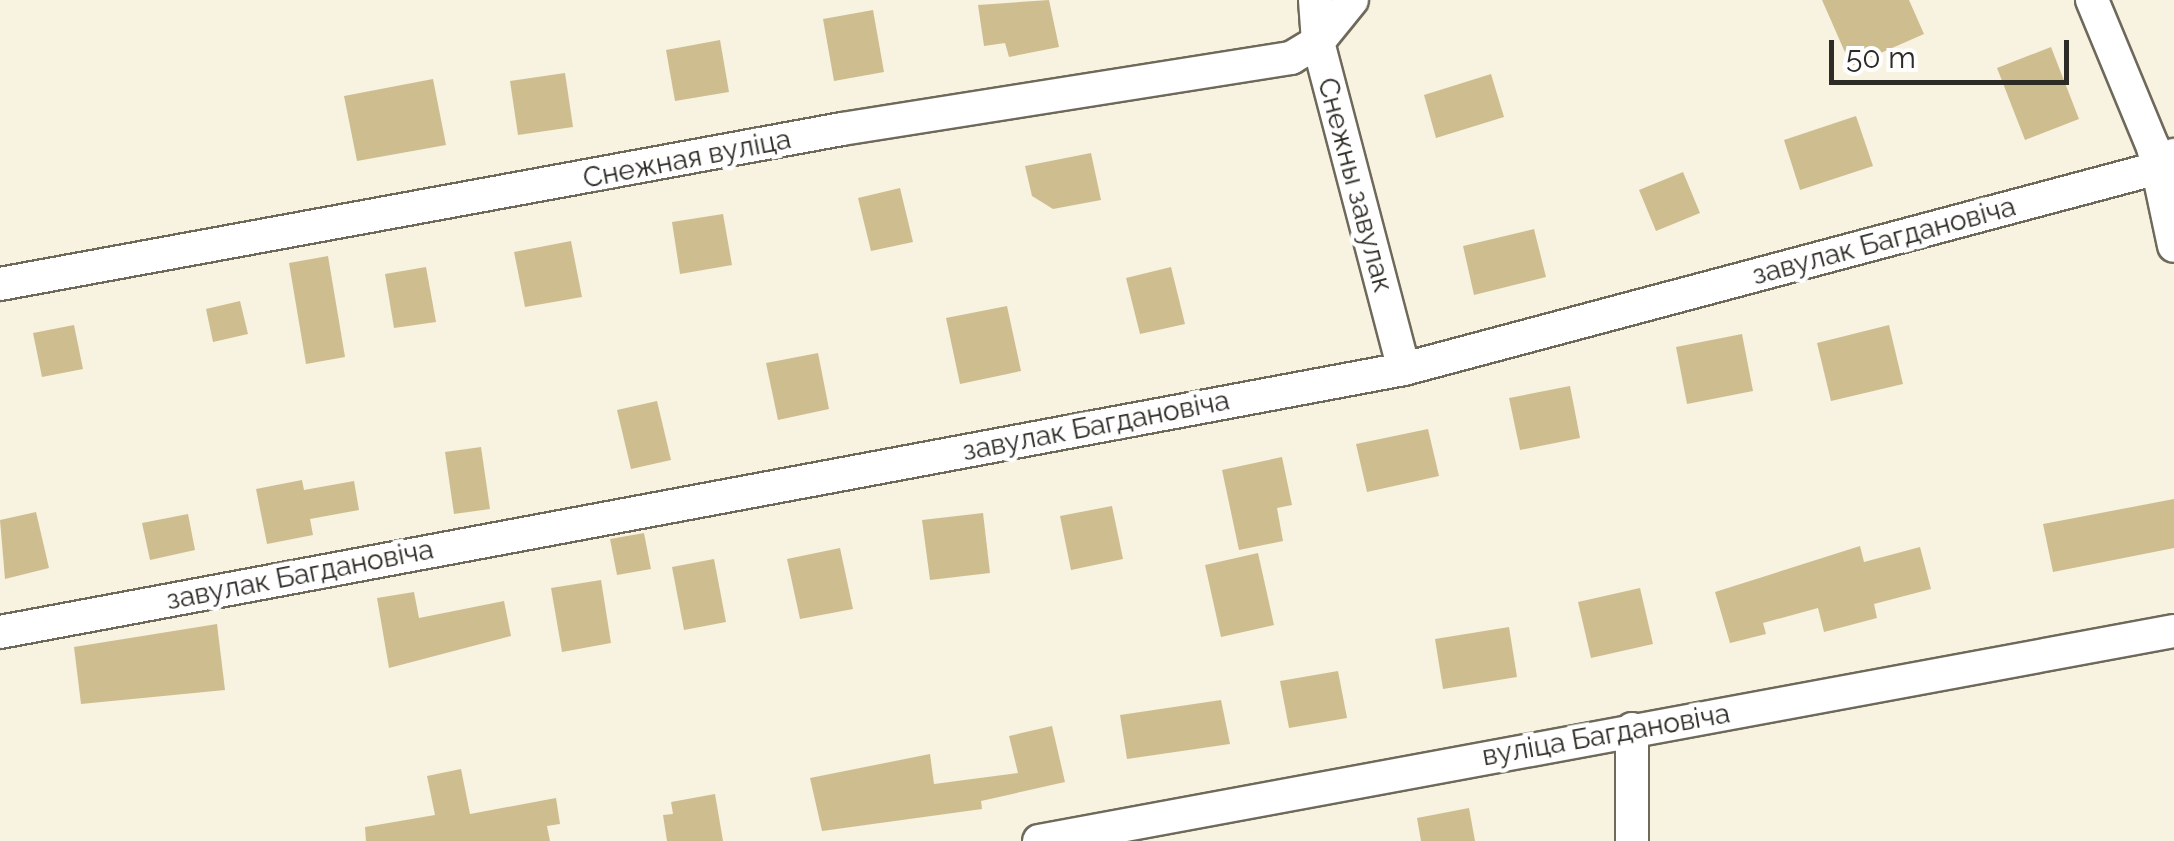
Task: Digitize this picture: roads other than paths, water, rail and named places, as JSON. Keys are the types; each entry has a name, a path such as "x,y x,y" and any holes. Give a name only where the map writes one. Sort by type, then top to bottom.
{"street":[{"name":"Снежны завулак","path":"1314,0 1318,42 1404,369"},
{"name":"Снежная вуліца","path":"0,284 842,129 1292,58 1318,42 1352,0"},
{"path":"2092,0 2166,162 2174,246"},
{"name":"завулак Багдановіча","path":"0,632 1404,369 2166,162"},
{"name":"вуліца Багдановіча","path":"1039,841 2174,632"},
{"path":"1632,730 1632,841"}]}
